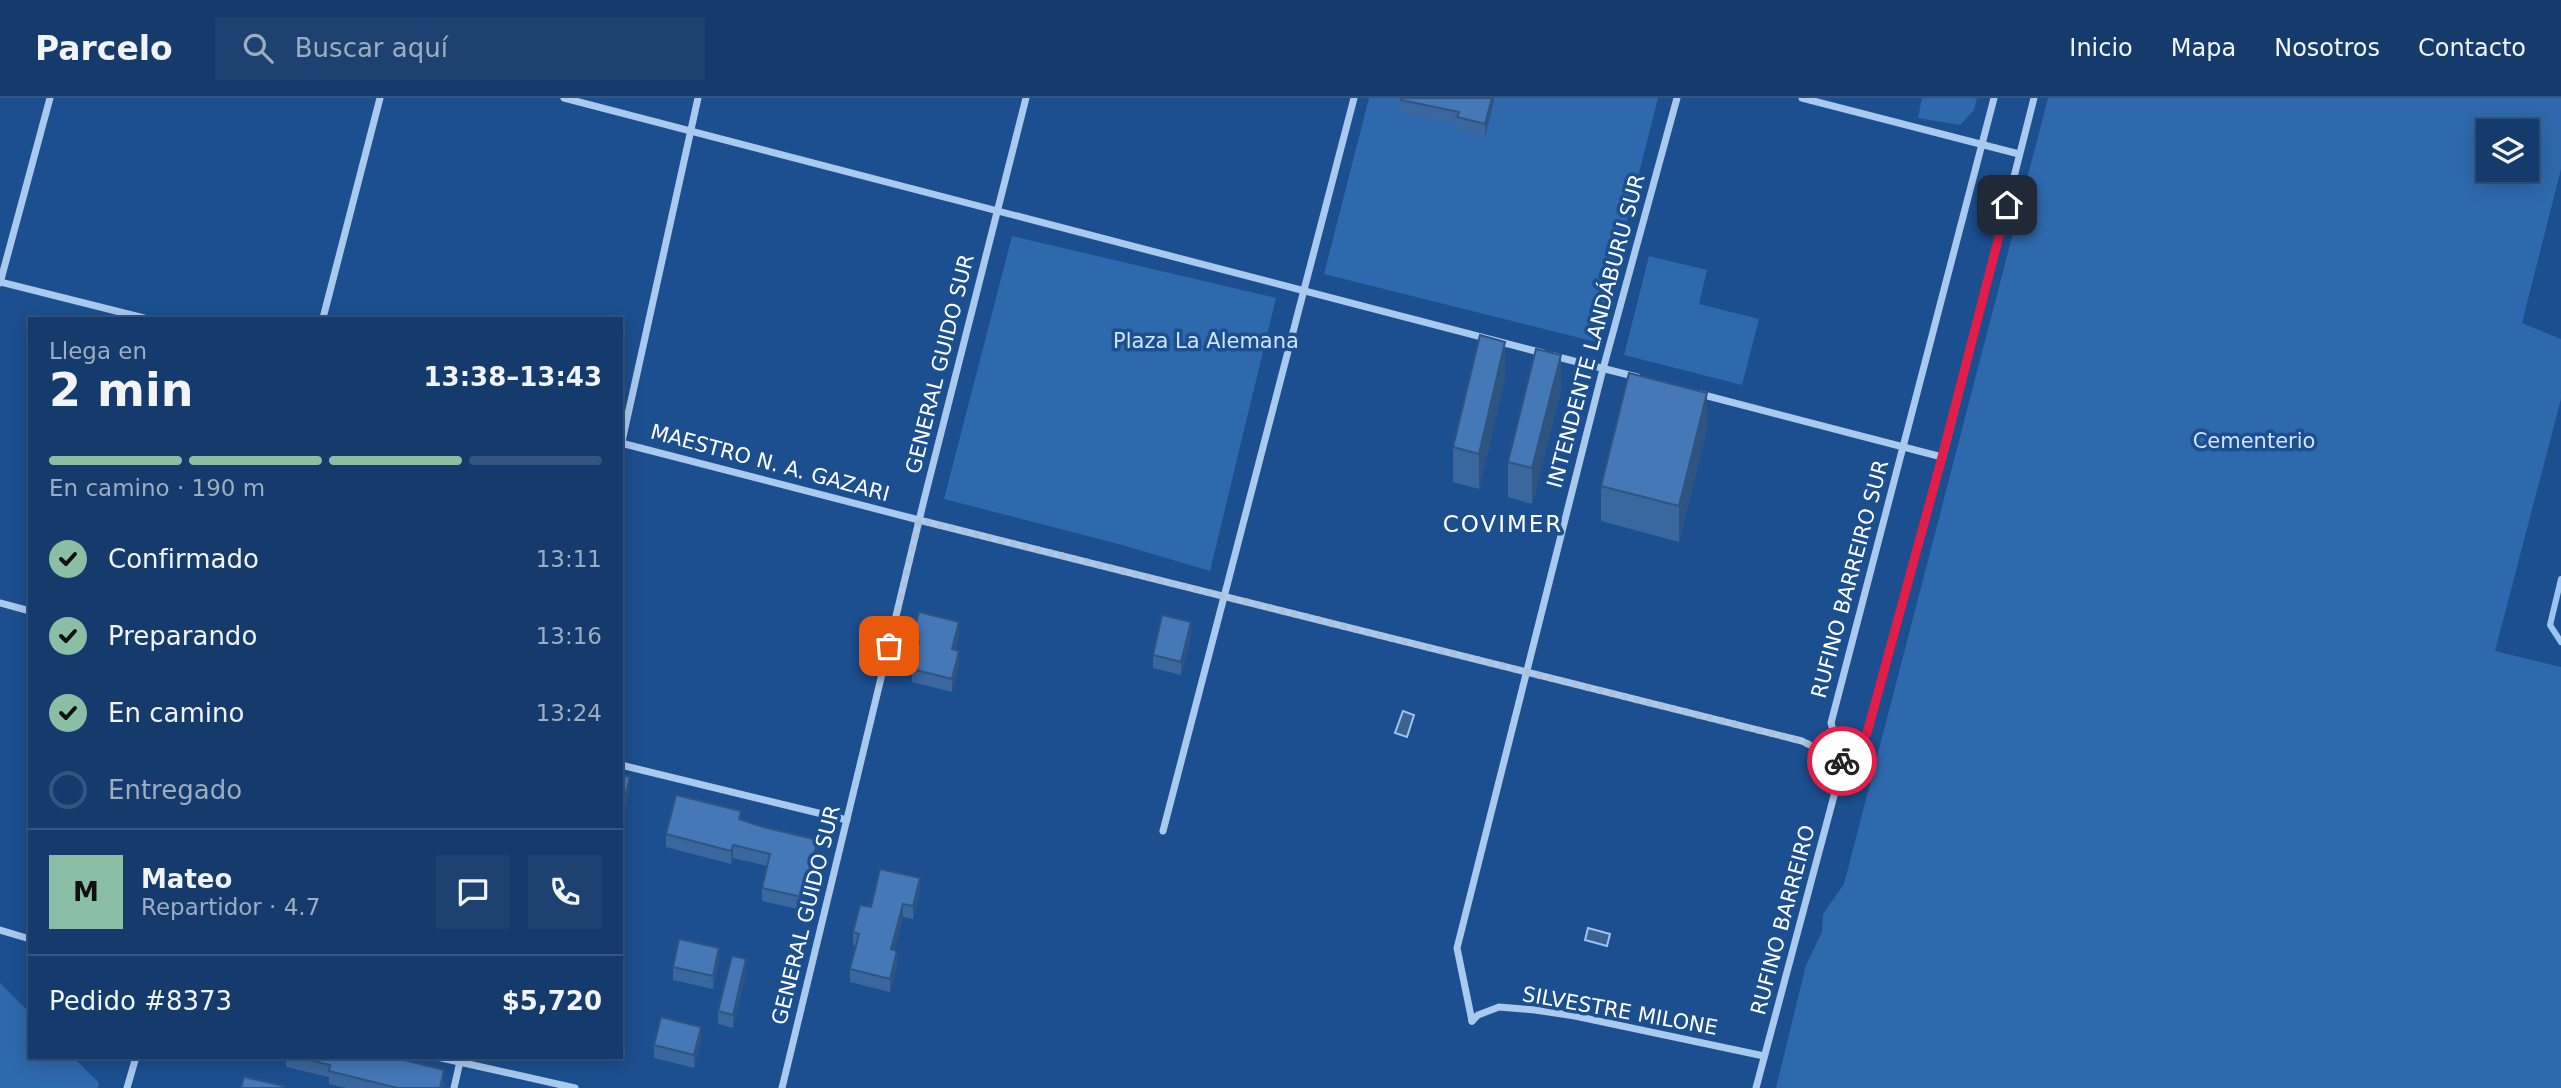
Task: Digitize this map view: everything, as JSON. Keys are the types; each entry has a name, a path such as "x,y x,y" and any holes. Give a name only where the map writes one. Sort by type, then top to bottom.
{"street":[{"path":"50,98 0,282 140,317"},
{"path":"323,317 380,98"},
{"path":"565,98 1649,380"},
{"path":"623,439 698,98"},
{"name":"GENERAL GUIDO SUR","path":"782,1088 919,520 1026,98"},
{"path":"1163,831 1354,98"},
{"name":"INTENDENTE LANDÁBURU SUR","path":"1472,1021 1457,948 1603,369 1677,98"},
{"path":"1802,98 2019,154"},
{"name":"RUFINO BARREIRO SUR","path":"1843,762 1831,723 1994,98"},
{"path":"1843,762 1867,733 1942,457 2034,98"},
{"path":"1689,391 1942,457"},
{"name":"MAESTRO N. A. GAZARI","path":"623,444 1802,741 1843,762"},
{"path":"0,603 28,610"},
{"name":"RUFINO BARREIRO","path":"1756,1088 1843,762"},
{"path":"623,765 847,820"},
{"path":"0,930 28,938"},
{"name":"SILVESTRE MILONE","path":"1472,1021 1478,1015 1499,1007 1535,1010 1764,1056"},
{"path":"127,1088 135,1059"},
{"path":"454,1088 460,1060 575,1088"}],"green space":[{"path":"1369,98 1658,98 1596,342 1324,274"},
{"path":"1922,98 1977,98 1974,110 1960,125 1918,118"},
{"name":"Cementerio","path":"2048,98 2561,98 2561,169 2522,323 2561,339 2561,399 2495,651 2561,667 2561,1088 1776,1088 1806,965 1822,932 1823,914 1844,884"},
{"name":"Plaza La Alemana","path":"1012,236 1276,298 1210,571 1122,545 944,499"},
{"path":"1649,256 1707,270 1699,304 1759,319 1742,385 1624,355"},
{"path":"0,983 28,1011 28,1059 75,1059 99,1083 98,1088 0,1088"}],"shaded area":[{"path":"1403,711 1414,715 1407,737 1395,733"},
{"path":"1588,928 1610,934 1607,946 1585,940"}],"building":[{"path":"1401,98 1492,98 1485,124 1457,117 1459,112"},
{"path":"1480,335 1505,342 1479,454 1453,447"},
{"path":"1536,349 1561,355 1532,468 1508,462"},
{"path":"1629,373 1707,393 1679,506 1601,486"},
{"path":"919,612 959,622 952,649 959,651 952,679 912,669 919,642 912,640"},
{"path":"1162,615 1191,622 1181,662 1153,655"},
{"path":"623,775 630,777 623,806"},
{"path":"676,795 741,811 739,819 818,840 802,897 762,888 770,854 733,845 731,851 666,834"},
{"path":"880,869 920,878 913,906 903,904 891,949 897,951 890,979 850,969 859,934 853,932 860,905 871,907"},
{"path":"679,939 719,948 713,976 673,967"},
{"path":"732,956 746,959 733,1015 718,1011"},
{"path":"661,1017 701,1027 694,1055 654,1045"},
{"path":"305,1059 400,1059 444,1070 440,1088 397,1088 329,1071 330,1065"},
{"path":"244,1077 284,1086 284,1088 241,1088"}],"waterway":[{"path":"2561,579 2550,625 2561,642"}],"way so far":[{"path":"889,646 919,520 1802,741 1842,761"}],"district":[{"name":"COVIMER","path":"1503,524"}],"route":[{"path":"1842,761 1867,733 2007,205"}]}
